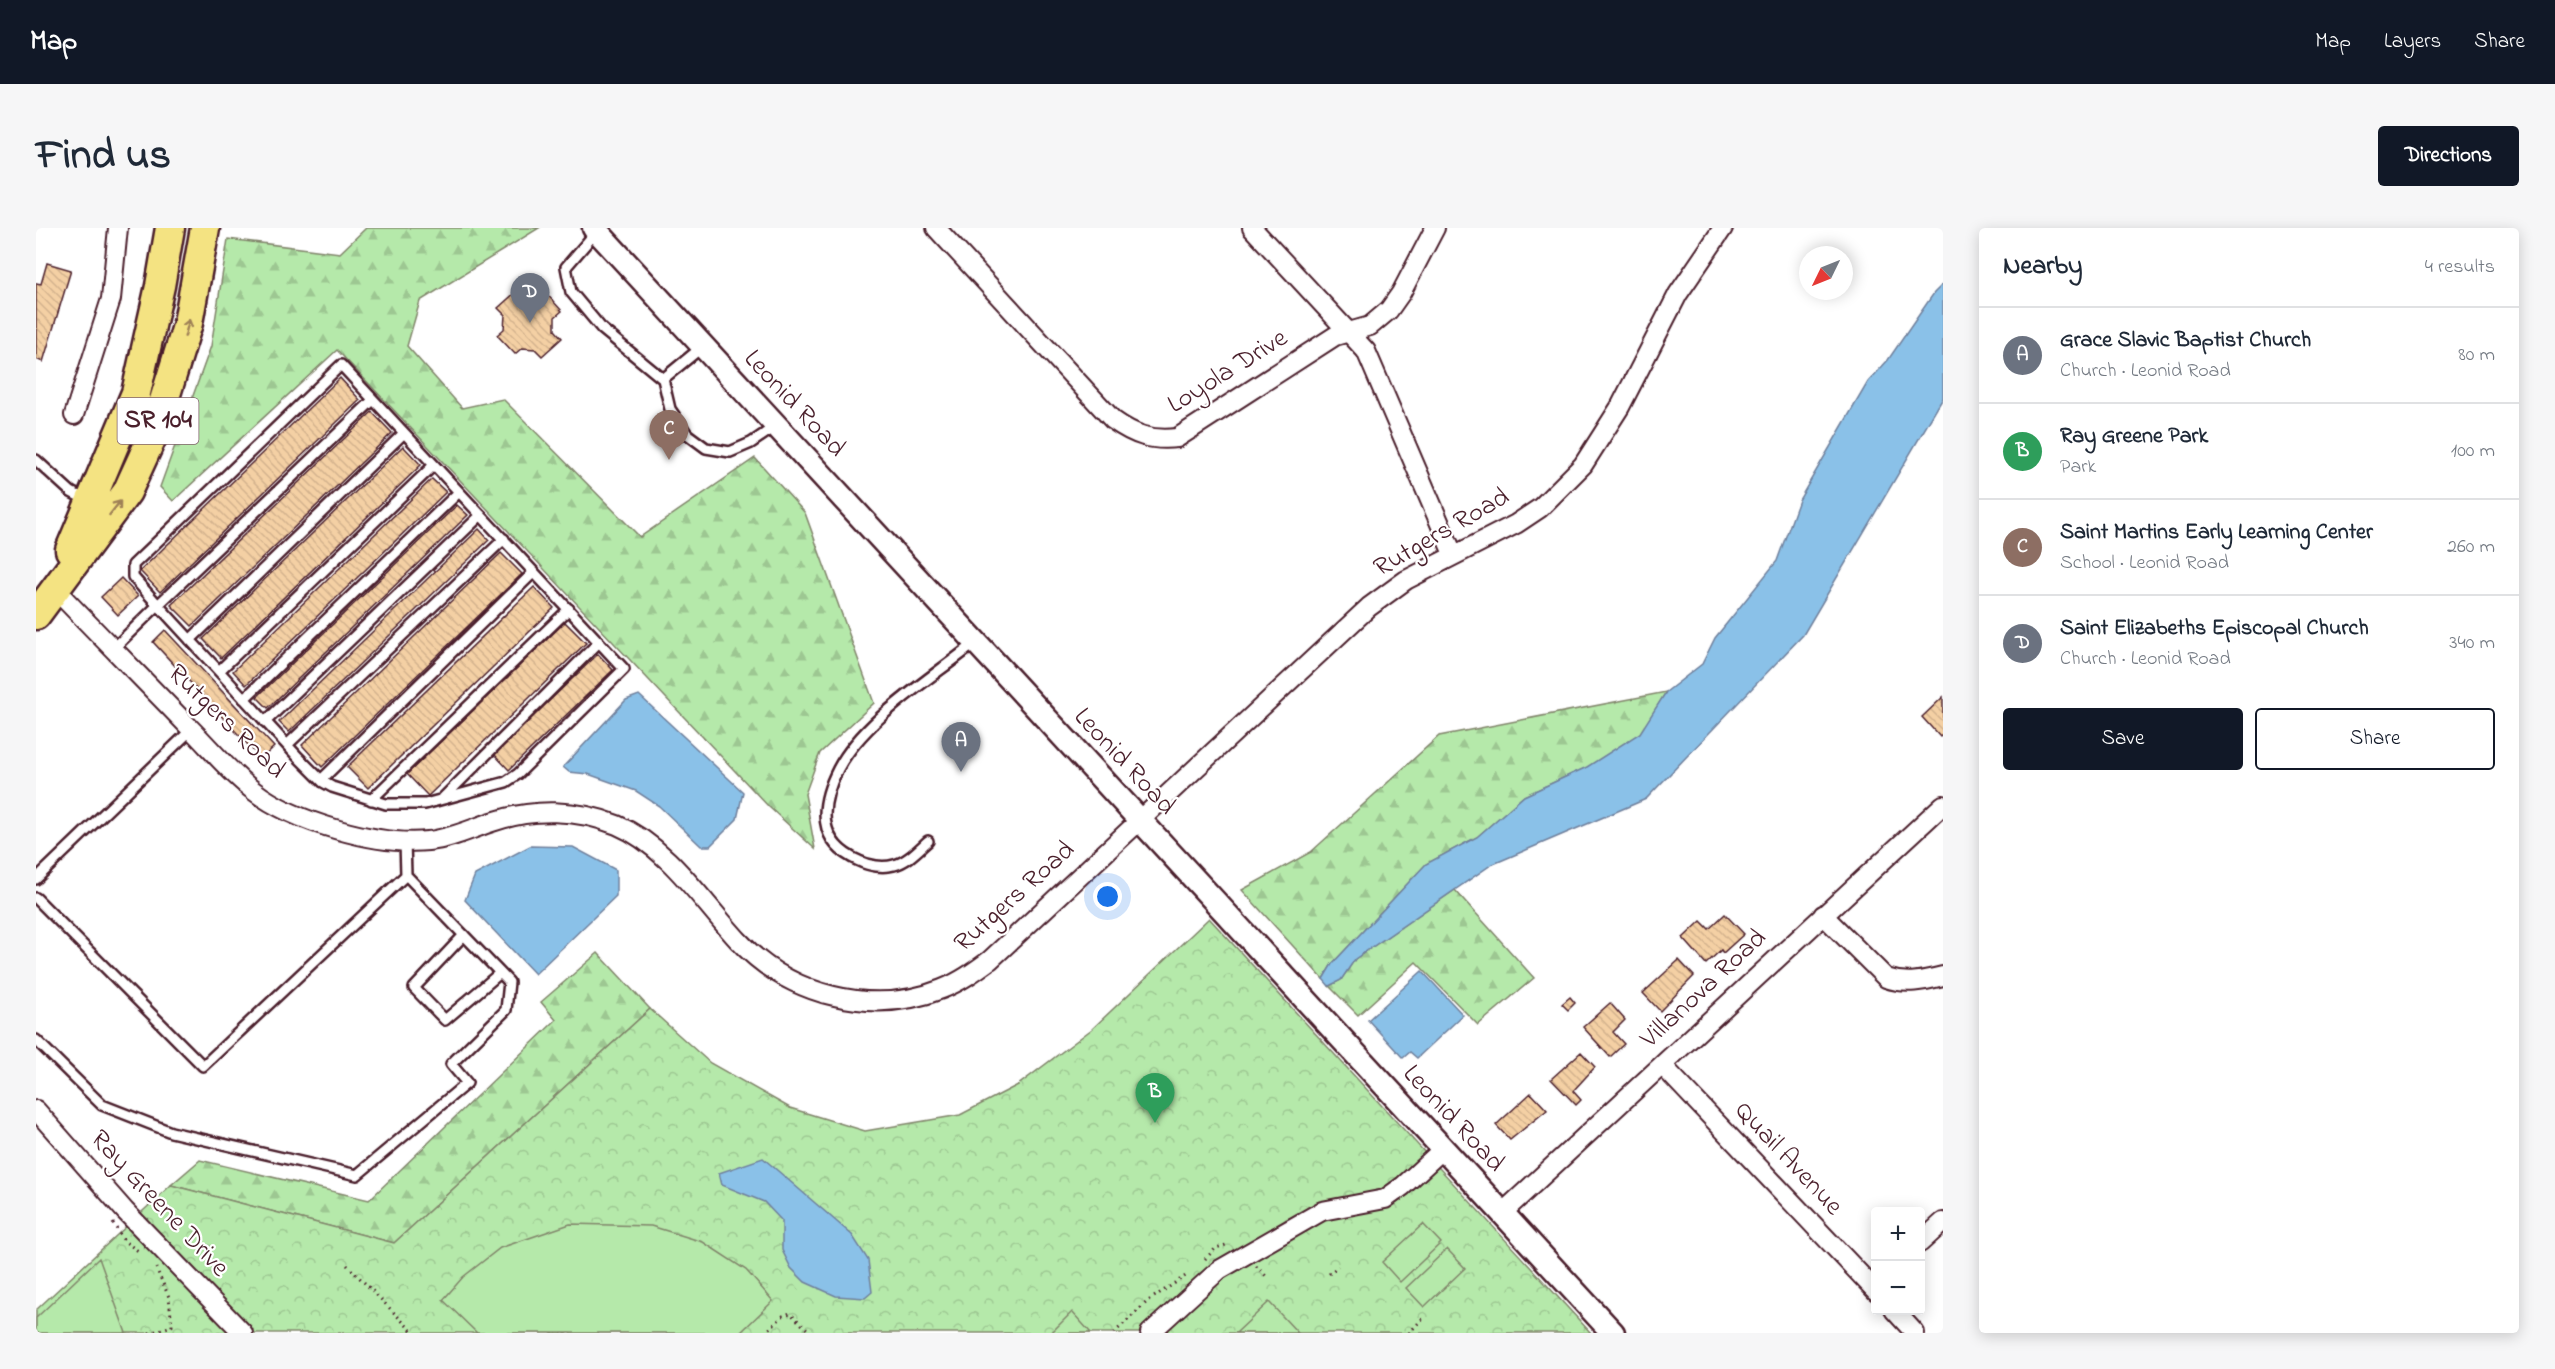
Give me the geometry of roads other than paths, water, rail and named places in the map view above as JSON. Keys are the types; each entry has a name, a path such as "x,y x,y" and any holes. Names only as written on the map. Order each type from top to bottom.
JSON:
{"main road":[{"name":"SR 104","path":"54,588 136,393 160,286 170,228"},
{"name":"SR 104","path":"36,615 128,492 154,433 189,323 205,228"}],"street":[{"path":"74,415 111,299 118,228"},
{"name":"Loyola Drive","path":"936,228 1113,420 1143,437 1160,440 1177,438 1335,336 1370,326 1389,310 1401,293 1435,228"},
{"path":"1252,228 1350,330 1374,366 1453,554"},
{"name":"Rutgers Road","path":"54,588 236,776 274,804 298,816 368,836 405,841 447,838 516,815 567,812 595,817 620,826 655,850 756,958 800,985 828,995 885,1001 916,997 942,989 982,966 1369,607 1406,580 1453,554 1493,537 1532,513 1583,465 1620,407 1678,294 1723,228"},
{"name":"Leonid Road","path":"595,230 1613,1333"},
{"name":"Villanova Road","path":"1501,1214 1943,805"},
{"path":"1824,915 1886,978 1898,982 1915,982 1943,976"},
{"name":"Quail Avenue","path":"1662,1065 1871,1285"},
{"name":"Ray Greene Drive","path":"36,1110 125,1211 243,1333"},
{"path":"1150,1333 1219,1270 1322,1211 1385,1199 1403,1186 1442,1150"},
{"path":"1925,1238 1943,1222"},
{"path":"1898,1315 1915,1333"}],"lane":[{"path":"595,230 566,267 571,292 602,329 663,379 670,409 687,434 706,448 730,452 751,443 776,426"},
{"path":"663,379 702,346"},
{"path":"340,365 373,400 624,669 514,777 486,788 441,800 405,805 370,800 341,791 321,780 287,746 133,577 133,566 340,365"},
{"path":"113,649 373,400"},
{"path":"190,640 404,433"},
{"path":"36,460 71,492 90,502"},
{"path":"219,671 434,465"},
{"path":"244,699 459,492"},
{"path":"265,722 481,515"},
{"path":"287,746 504,539"},
{"path":"321,780 534,572"},
{"path":"370,800 569,609"},
{"path":"441,800 600,642"},
{"path":"928,841 894,865 870,866 844,855 829,836 824,818 827,794 838,768 854,746 880,719 976,643"},
{"path":"36,879 192,729"},
{"path":"36,1040 102,1105 171,1132 357,1174 467,1083 451,1064 506,1010 509,982 406,875 405,841"},
{"path":"36,898 203,1066 406,875"},
{"path":"464,935 414,988 445,1020 500,973"}],"water":[{"path":"1943,284 1943,398 1803,635 1646,799 1491,865 1355,959 1341,980 1329,986 1323,979 1332,964 1426,864 1477,837 1524,796 1587,767 1640,733 1666,692 1702,664 1715,638 1777,561 1799,500 1868,382 1888,360 1934,293"},
{"path":"639,695 743,792 737,819 710,846 701,846 659,806 636,791 588,774 569,772 563,767 626,700"},
{"path":"530,846 573,847 616,870 616,896 535,974 465,900 475,875"},
{"path":"1422,971 1463,1015 1417,1058 1410,1052 1403,1058 1368,1020"},
{"path":"763,1158 852,1235 868,1260 872,1292 865,1298 836,1296 805,1282 791,1268 782,1250 782,1221 764,1202 722,1185 719,1173"}],"place":[{"name":"Saint Elizabeths Episcopal Church","path":"530,323"},
{"name":"Saint Martins Early Learning Center","path":"669,460"},
{"name":"Grace Slavic Baptist Church","path":"961,772"},
{"name":"Ray Greene Park","path":"1155,1123"}]}
